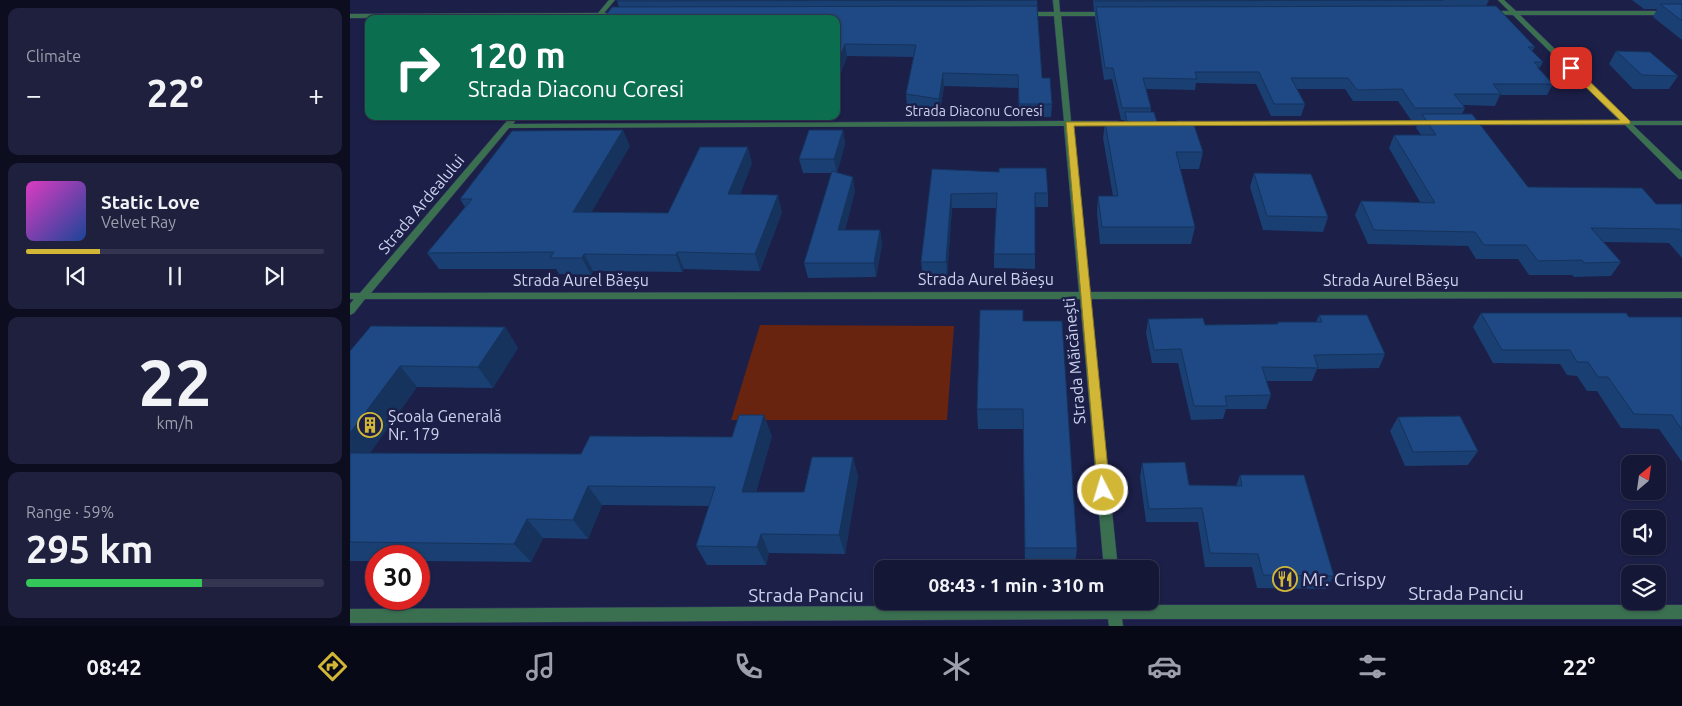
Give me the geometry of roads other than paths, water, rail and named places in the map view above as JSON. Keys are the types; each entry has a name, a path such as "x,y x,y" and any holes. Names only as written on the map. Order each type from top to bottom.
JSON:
{"street":[{"path":"600,15 612,0"},
{"name":"Strada Măicănești","path":"1056,0 1070,123 1110,560"},
{"path":"1501,0 1682,177"},
{"path":"1484,13 1682,13"},
{"path":"1018,14 1115,14"},
{"path":"350,16 365,16"},
{"name":"Strada Ardealului","path":"350,311 512,120"},
{"name":"Strada Diaconu Coresi","path":"507,126 1130,123"},
{"path":"1169,123 1438,123"},
{"path":"1458,123 1682,123"},
{"name":"Strada Aurel Băeșu","path":"350,296 1682,295"},
{"name":"Strada Panciu","path":"1159,606 1682,612"},
{"name":"Strada Panciu","path":"350,616 874,609"},
{"path":"1114,610 1116,626"}],"place":[{"name":"Școala Generală Nr. 179","path":"370,425"},
{"name":"Mr. Crispy","path":"1285,579"}]}
